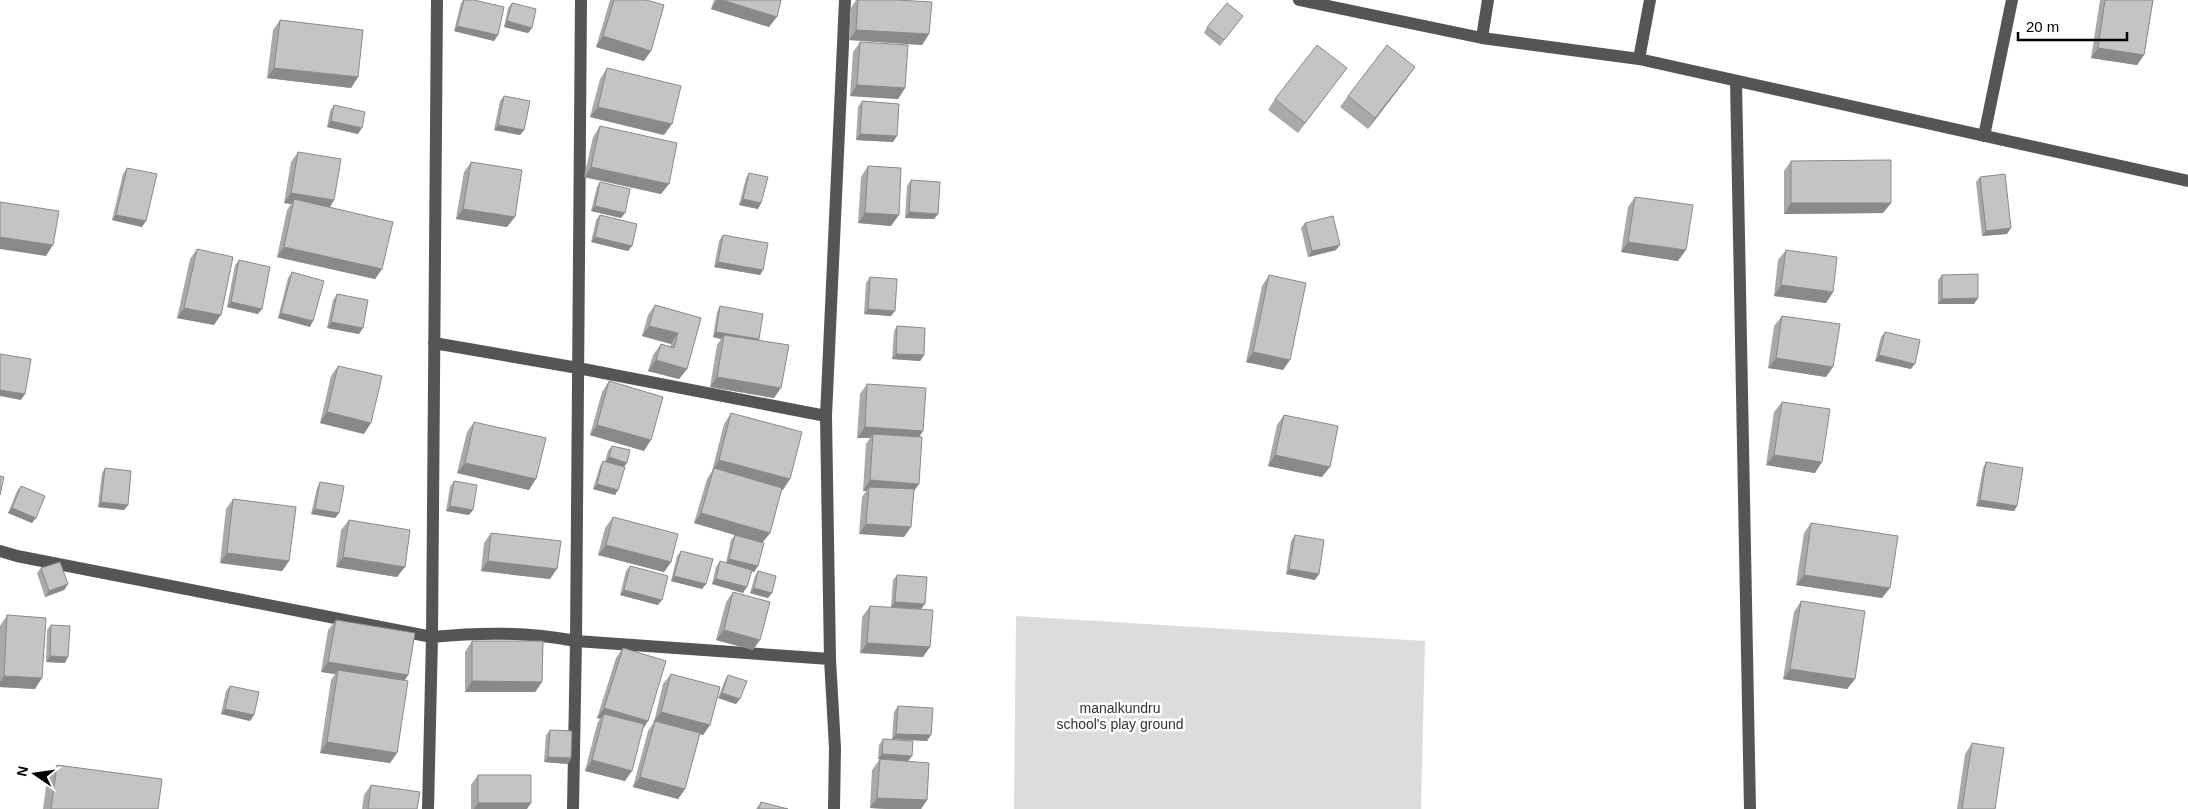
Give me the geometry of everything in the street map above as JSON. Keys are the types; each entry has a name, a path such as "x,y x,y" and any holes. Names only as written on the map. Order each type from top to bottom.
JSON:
{"street":[{"path":"428,809 432,636 437,0"},
{"path":"573,809 581,0"},
{"path":"834,809 835,748 830,659 826,416 845,0"},
{"path":"1299,0 1321,2 1482,38 1639,59 2188,181"},
{"path":"1482,38 1488,0"},
{"path":"1639,59 1650,0"},
{"path":"1984,136 2012,0"},
{"path":"1736,81 1750,809"},
{"path":"434,343 578,368 826,416"},
{"path":"0,551 17,556 432,636 480,632 540,635 576,641 830,659"}],"green space":[{"name":"manalkundru school's play ground","path":"1016,616 1425,641 1421,809 1014,809"}],"building":[{"path":"464,0 474,0 504,7 498,35 457,26"},
{"path":"614,0 646,0 664,5 651,51 603,36"},
{"path":"722,0 781,0 777,17"},
{"path":"858,0 932,2 929,34 856,30"},
{"path":"2105,0 2153,0 2144,55 2098,48"},
{"path":"512,3 536,9 532,28 507,21"},
{"path":"1227,3 1243,16 1224,40 1207,27"},
{"path":"280,20 363,30 358,77 274,68"},
{"path":"860,42 908,45 905,88 857,85"},
{"path":"1317,45 1347,68 1305,123 1275,99"},
{"path":"1387,45 1415,67 1375,118 1348,96"},
{"path":"607,68 681,86 672,124 598,107"},
{"path":"504,96 530,101 524,130 498,125"},
{"path":"862,101 899,104 897,136 860,134"},
{"path":"334,105 365,112 362,128 331,121"},
{"path":"600,126 677,143 669,184 591,167"},
{"path":"298,152 341,159 334,200 291,193"},
{"path":"1891,160 1891,203 1791,203 1791,161"},
{"path":"471,162 522,170 515,217 463,209"},
{"path":"868,166 901,168 899,215 865,213"},
{"path":"127,168 157,174 146,221 116,215"},
{"path":"749,173 768,177 761,203 743,199"},
{"path":"2005,174 2011,228 1986,231 1980,177"},
{"path":"911,180 940,182 938,214 909,212"},
{"path":"600,182 630,189 625,213 595,206"},
{"path":"1635,197 1693,205 1686,250 1628,242"},
{"path":"294,199 393,222 382,269 284,247"},
{"path":"0,202 59,211 53,245 0,237"},
{"path":"600,215 637,224 632,246 595,237"},
{"path":"1333,216 1340,245 1312,251 1305,223"},
{"path":"723,235 768,243 763,270 718,262"},
{"path":"197,249 233,257 221,315 184,308"},
{"path":"1786,250 1837,257 1833,292 1781,285"},
{"path":"239,260 270,267 262,309 231,302"},
{"path":"292,272 324,281 313,321 281,313"},
{"path":"1978,274 1978,298 1942,299 1942,275"},
{"path":"1269,275 1306,283 1290,360 1253,352"},
{"path":"870,277 897,279 895,311 868,309"},
{"path":"337,294 368,300 363,328 331,322"},
{"path":"655,305 701,318 687,369 656,360 661,344 674,348 678,333 649,326"},
{"path":"720,306 763,314 759,339 716,332"},
{"path":"1782,316 1840,324 1833,367 1776,358"},
{"path":"897,326 925,328 924,355 896,354"},
{"path":"1885,332 1920,340 1915,364 1879,355"},
{"path":"724,335 789,345 781,388 717,377"},
{"path":"0,354 31,359 25,394 0,390"},
{"path":"338,366 382,376 371,423 327,412"},
{"path":"609,381 663,397 651,440 597,425"},
{"path":"867,384 926,388 923,431 865,427"},
{"path":"1782,402 1830,409 1822,462 1774,455"},
{"path":"731,413 802,432 790,479 719,460"},
{"path":"1284,415 1338,426 1330,467 1275,455"},
{"path":"474,422 546,438 536,479 465,463"},
{"path":"873,434 922,437 919,484 870,480"},
{"path":"612,446 630,450 627,463 609,457"},
{"path":"603,461 625,467 618,490 597,484"},
{"path":"1986,462 2023,468 2017,506 1980,500"},
{"path":"105,468 131,471 128,505 101,502"},
{"path":"714,468 782,488 770,533 701,513"},
{"path":"0,476 4,477 0,495"},
{"path":"454,481 477,485 473,510 450,506"},
{"path":"320,482 344,486 339,513 315,509"},
{"path":"21,486 45,496 36,518 12,508"},
{"path":"869,487 914,489 911,527 866,524"},
{"path":"233,499 296,507 289,561 227,553"},
{"path":"613,517 678,534 671,562 606,545"},
{"path":"349,520 410,530 405,567 343,557"},
{"path":"1811,523 1898,536 1890,588 1804,575"},
{"path":"491,533 561,541 557,569 488,561"},
{"path":"735,535 764,543 758,566 729,559"},
{"path":"1295,535 1324,540 1319,574 1289,569"},
{"path":"681,551 713,559 706,584 674,576"},
{"path":"720,561 752,570 747,587 716,579"},
{"path":"60,562 68,584 49,591 41,568"},
{"path":"630,566 668,576 662,600 624,590"},
{"path":"758,571 776,576 772,593 754,588"},
{"path":"897,575 927,577 925,604 895,602"},
{"path":"733,592 770,602 760,640 724,630"},
{"path":"1801,601 1865,611 1855,679 1790,669"},
{"path":"870,606 933,610 930,647 867,643"},
{"path":"7,615 46,618 42,678 4,676"},
{"path":"336,620 415,633 408,675 328,662"},
{"path":"51,625 70,626 68,657 50,656"},
{"path":"472,641 543,641 542,682 472,681"},
{"path":"623,648 666,661 648,721 604,708"},
{"path":"338,670 408,681 397,753 327,742"},
{"path":"671,674 720,687 710,725 661,712"},
{"path":"728,675 747,681 740,699 722,693"},
{"path":"230,686 259,692 254,715 225,709"},
{"path":"898,706 933,708 931,735 896,734"},
{"path":"604,714 644,724 632,771 592,760"},
{"path":"655,721 700,733 685,789 640,777"},
{"path":"550,730 572,731 571,758 548,757"},
{"path":"883,739 913,741 912,756 882,754"},
{"path":"1972,743 2004,748 1995,809 1962,809"},
{"path":"880,759 929,763 927,800 877,798"},
{"path":"57,765 162,779 158,809 51,809"},
{"path":"478,775 531,775 531,803 478,803"},
{"path":"371,785 420,792 417,809 368,809"},
{"path":"761,802 788,809 759,809"}]}
